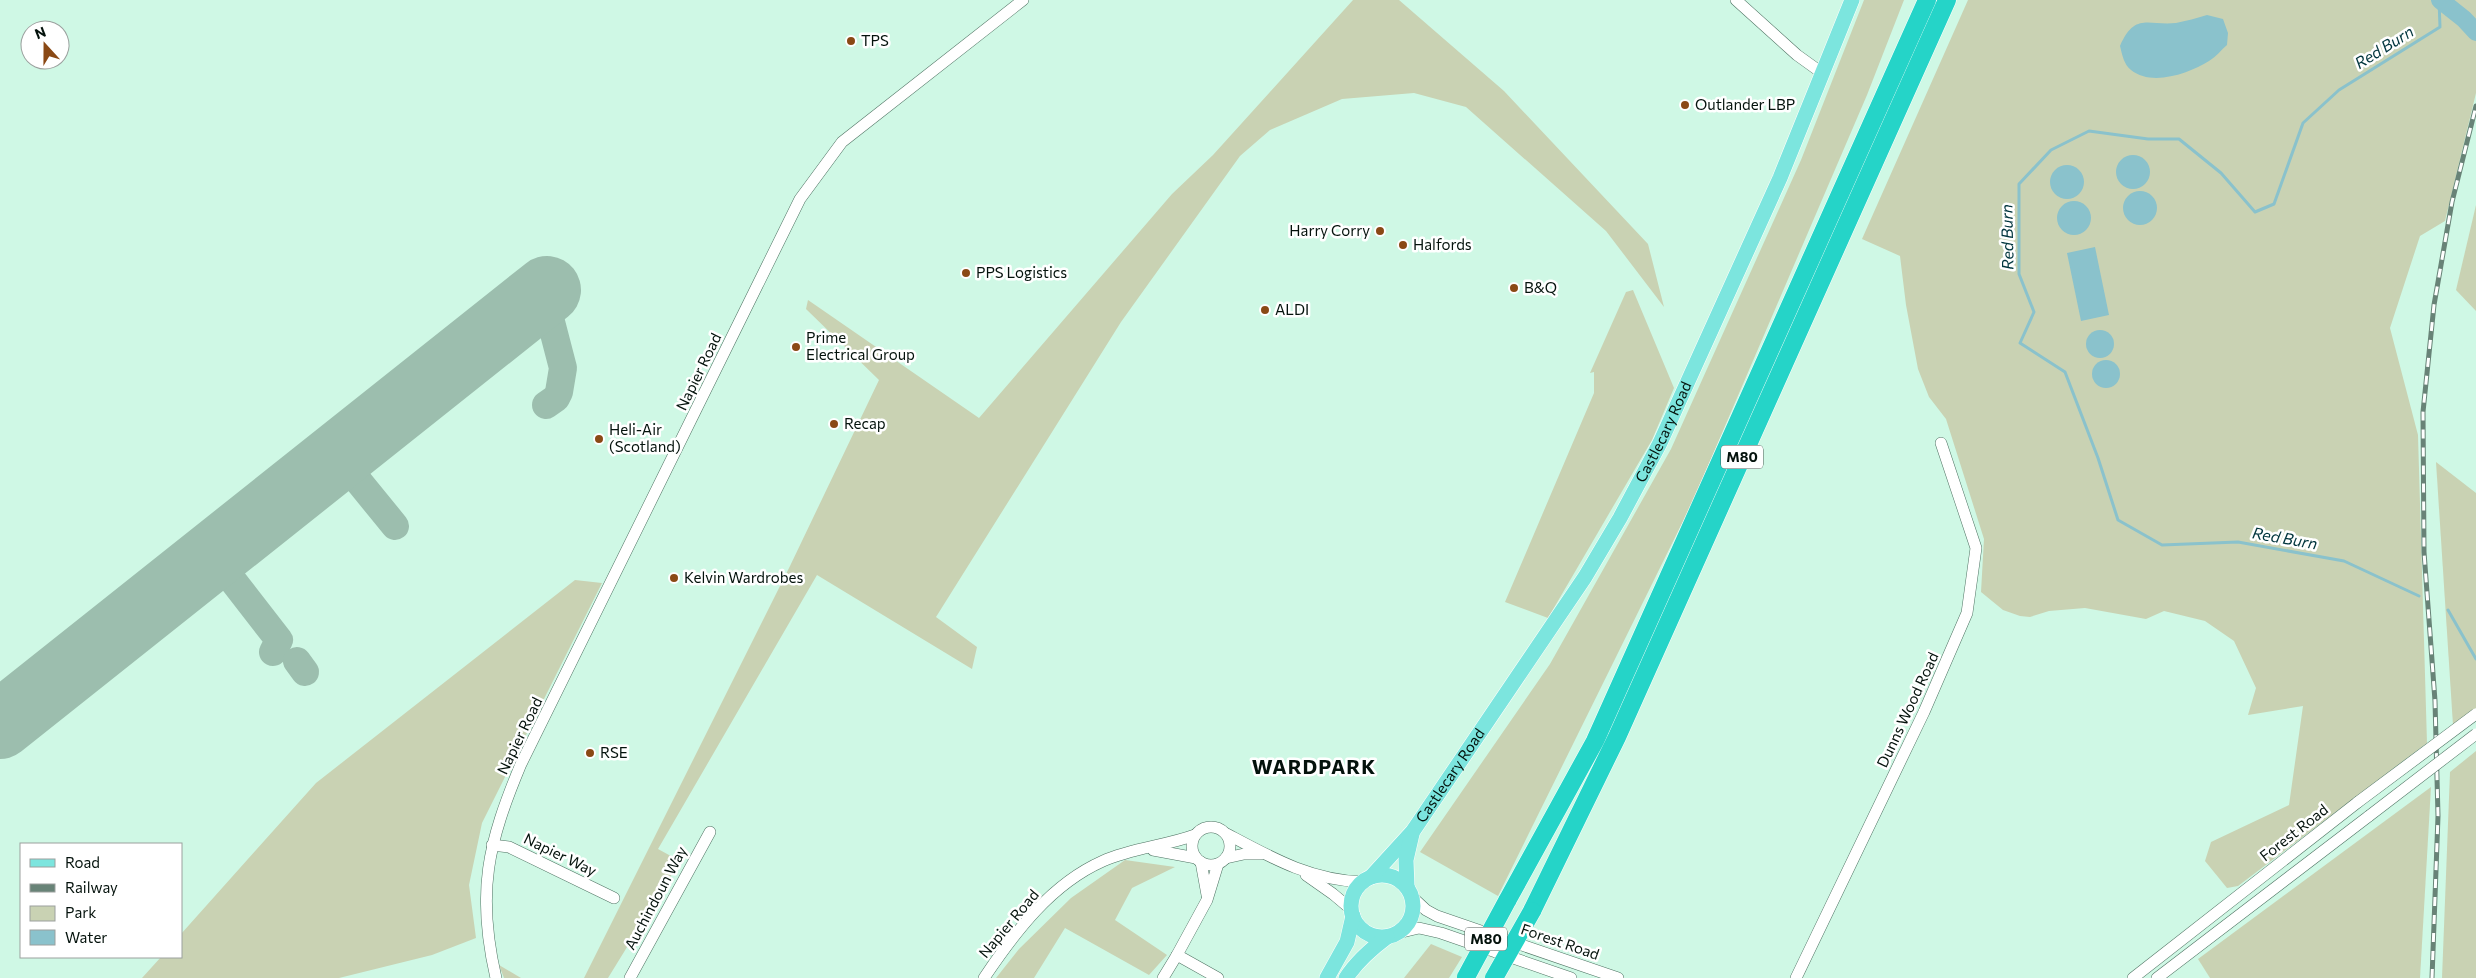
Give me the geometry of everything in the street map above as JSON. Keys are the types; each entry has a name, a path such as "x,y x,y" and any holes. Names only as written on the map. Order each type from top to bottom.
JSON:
{"highway":[{"name":"M80","path":"1465,977 1594,741 1927,0"},
{"name":"M80","path":"1494,978 1532,911 1617,737 1947,0"}],"main road":[{"name":"Castlecary Road","path":"1367,879 1413,831 1585,577 1642,476 1660,443 1780,178 1852,0"},
{"name":"Castlecary Road","path":"1410,892 1406,860 1413,831"},
{"path":"1326,978 1347,942 1354,892 1367,879 1388,875 1401,880 1410,892 1412,916 1408,924 1368,951 1354,965 1346,978"},
{"path":"1352,913 1359,927 1368,934 1393,935"}],"street":[{"name":"Napier Road","path":"496,978 490,950 486,884 492,845 506,801 522,764 800,199 842,142 1023,0"},
{"path":"1736,0 1797,55 1822,73"},
{"name":"Dunns Wood Road","path":"1796,978 1924,712 1967,613 1976,548 1941,443"},
{"name":"Forest Road","path":"2133,978 2358,802 2476,714"},
{"path":"2157,978 2476,734"},
{"path":"1207,900 1206,884 1199,860 1192,849 1195,835 1203,828 1211,826 1218,828 1263,854 1299,870 1334,880 1367,879"},
{"name":"Auchindoun Way","path":"630,978 710,832"},
{"path":"1163,978 1207,900 1230,846 1227,834"},
{"name":"Napier Road","path":"984,978 1004,948 1041,905 1066,884 1102,862 1195,835"},
{"name":"Napier Way","path":"492,845 509,847 614,898"},
{"name":"Napier Road","path":"1137,851 1160,850 1199,860"},
{"path":"1199,860 1208,865 1244,854 1263,854"},
{"path":"1299,870 1334,894 1352,913"},
{"name":"Forest Road","path":"1410,892 1426,910 1437,916 1618,978"},
{"name":"Forest Road","path":"1393,935 1419,928 1441,933 1571,978"},
{"path":"1177,955 1218,978"}],"green space":[{"path":"1353,0 1399,0 1504,91 1648,244 1664,307 1606,231 1466,107 1414,93 1342,99 1270,130 1240,156 1121,322 936,617 977,647 972,669 817,575 658,849 680,861 608,978 584,978 790,566 879,380 806,309 808,300 979,418 1172,194 1213,155"},
{"path":"1864,0 1904,0 1867,95 1692,503 1498,896 1420,852 1550,664 1671,449 1801,160"},
{"path":"1968,0 2476,0 2476,93 2445,221 2420,236 2390,328 2418,435 2427,743 2238,886 2227,888 2205,861 2211,842 2289,805 2303,706 2248,715 2256,688 2234,641 2205,621 2164,611 2146,619 2085,608 2049,611 2030,617 2020,616 2003,610 1981,592 1984,539 1946,419 1929,397 1918,369 1906,305 1900,256 1862,239"},
{"path":"2476,205 2476,311 2456,290"},
{"path":"1633,290 1674,388 1652,440 1548,618 1505,602 1594,393 1594,372 1590,373 1626,292"},
{"path":"2436,462 2476,493 2476,708 2453,725"},
{"path":"575,580 602,583 482,823 469,885 476,938 432,955 339,978 142,978 160,958 182,958 182,933 316,783"},
{"path":"2476,751 2476,978 2442,978 2450,772"},
{"path":"2431,787 2420,978 2210,978 2198,959"},
{"path":"1125,860 1175,867 1132,888 1115,920 1167,955 1149,975 1065,928 1034,978 996,978 1019,949 1071,898"},
{"path":"1431,944 1462,957 1449,978 1404,978"},
{"path":"499,965 521,978 504,978"}],"water":[{"path":"2207,15 2223,19 2228,33 2227,45 2214,58 2182,74 2160,78 2140,75 2131,70 2127,65 2120,46 2131,28 2143,23 2176,23"},
{"path":"2133,155 2140,156 2145,160 2149,165 2149,179 2145,184 2140,188 2133,189 2126,188 2121,184 2117,179 2116,172 2117,165 2121,160 2126,156"},
{"path":"2067,165 2074,166 2079,170 2083,175 2083,189 2079,194 2074,198 2067,199 2060,198 2055,194 2051,189 2050,182 2051,175 2055,170 2060,166"},
{"path":"2140,191 2147,192 2152,196 2156,201 2156,215 2152,220 2147,224 2140,225 2133,224 2128,220 2124,215 2123,208 2124,201 2128,196 2133,192"},
{"path":"2074,201 2081,202 2086,206 2090,211 2090,225 2086,230 2081,234 2074,235 2067,234 2062,230 2058,225 2057,218 2058,211 2062,206 2067,202"},
{"path":"2095,247 2109,315 2081,321 2067,253"},
{"path":"2100,330 2110,334 2114,344 2110,354 2100,358 2090,354 2086,344 2090,334"},
{"path":"2106,360 2116,364 2120,374 2116,384 2106,388 2096,384 2092,374 2096,364"}],"waterway":[{"name":"Red Burn","path":"2419,596 2344,561 2238,542 2162,545 2118,520 2098,458 2065,372 2020,343 2034,312 2019,274 2019,184 2051,150 2089,131 2148,139 2179,139 2221,173 2255,212 2274,204 2303,123 2339,90 2440,27 2439,0"},
{"path":"2440,0 2464,19 2476,32"},
{"name":"Red Burn","path":"2448,610 2476,659"}],"taxiway":[{"path":"534,299 550,318 563,368 559,392 556,398 546,405"},
{"path":"338,456 395,526"},
{"path":"213,555 279,640 273,652"},
{"path":"297,661 305,672"}],"runway":[{"path":"0,725 547,290"}],"railway":[{"path":"2432,978 2438,816 2435,701 2424,552 2423,412 2434,305 2452,202 2476,106"}],"place":[{"name":"TPS","path":"851,41"},
{"name":"Outlander LBP","path":"1685,105"},
{"name":"Harry Corry","path":"1380,231"},
{"name":"Halfords","path":"1403,245"},
{"name":"PPS Logistics","path":"966,273"},
{"name":"B&Q","path":"1514,288"},
{"name":"ALDI","path":"1265,310"},
{"name":"Prime Electrical Group","path":"796,347"},
{"name":"Recap","path":"834,424"},
{"name":"Heli-Air (Scotland)","path":"599,439"},
{"name":"Kelvin Wardrobes","path":"674,578"},
{"name":"RSE","path":"590,753"}],"district":[{"name":"WARDPARK","path":"1314,767"}]}
